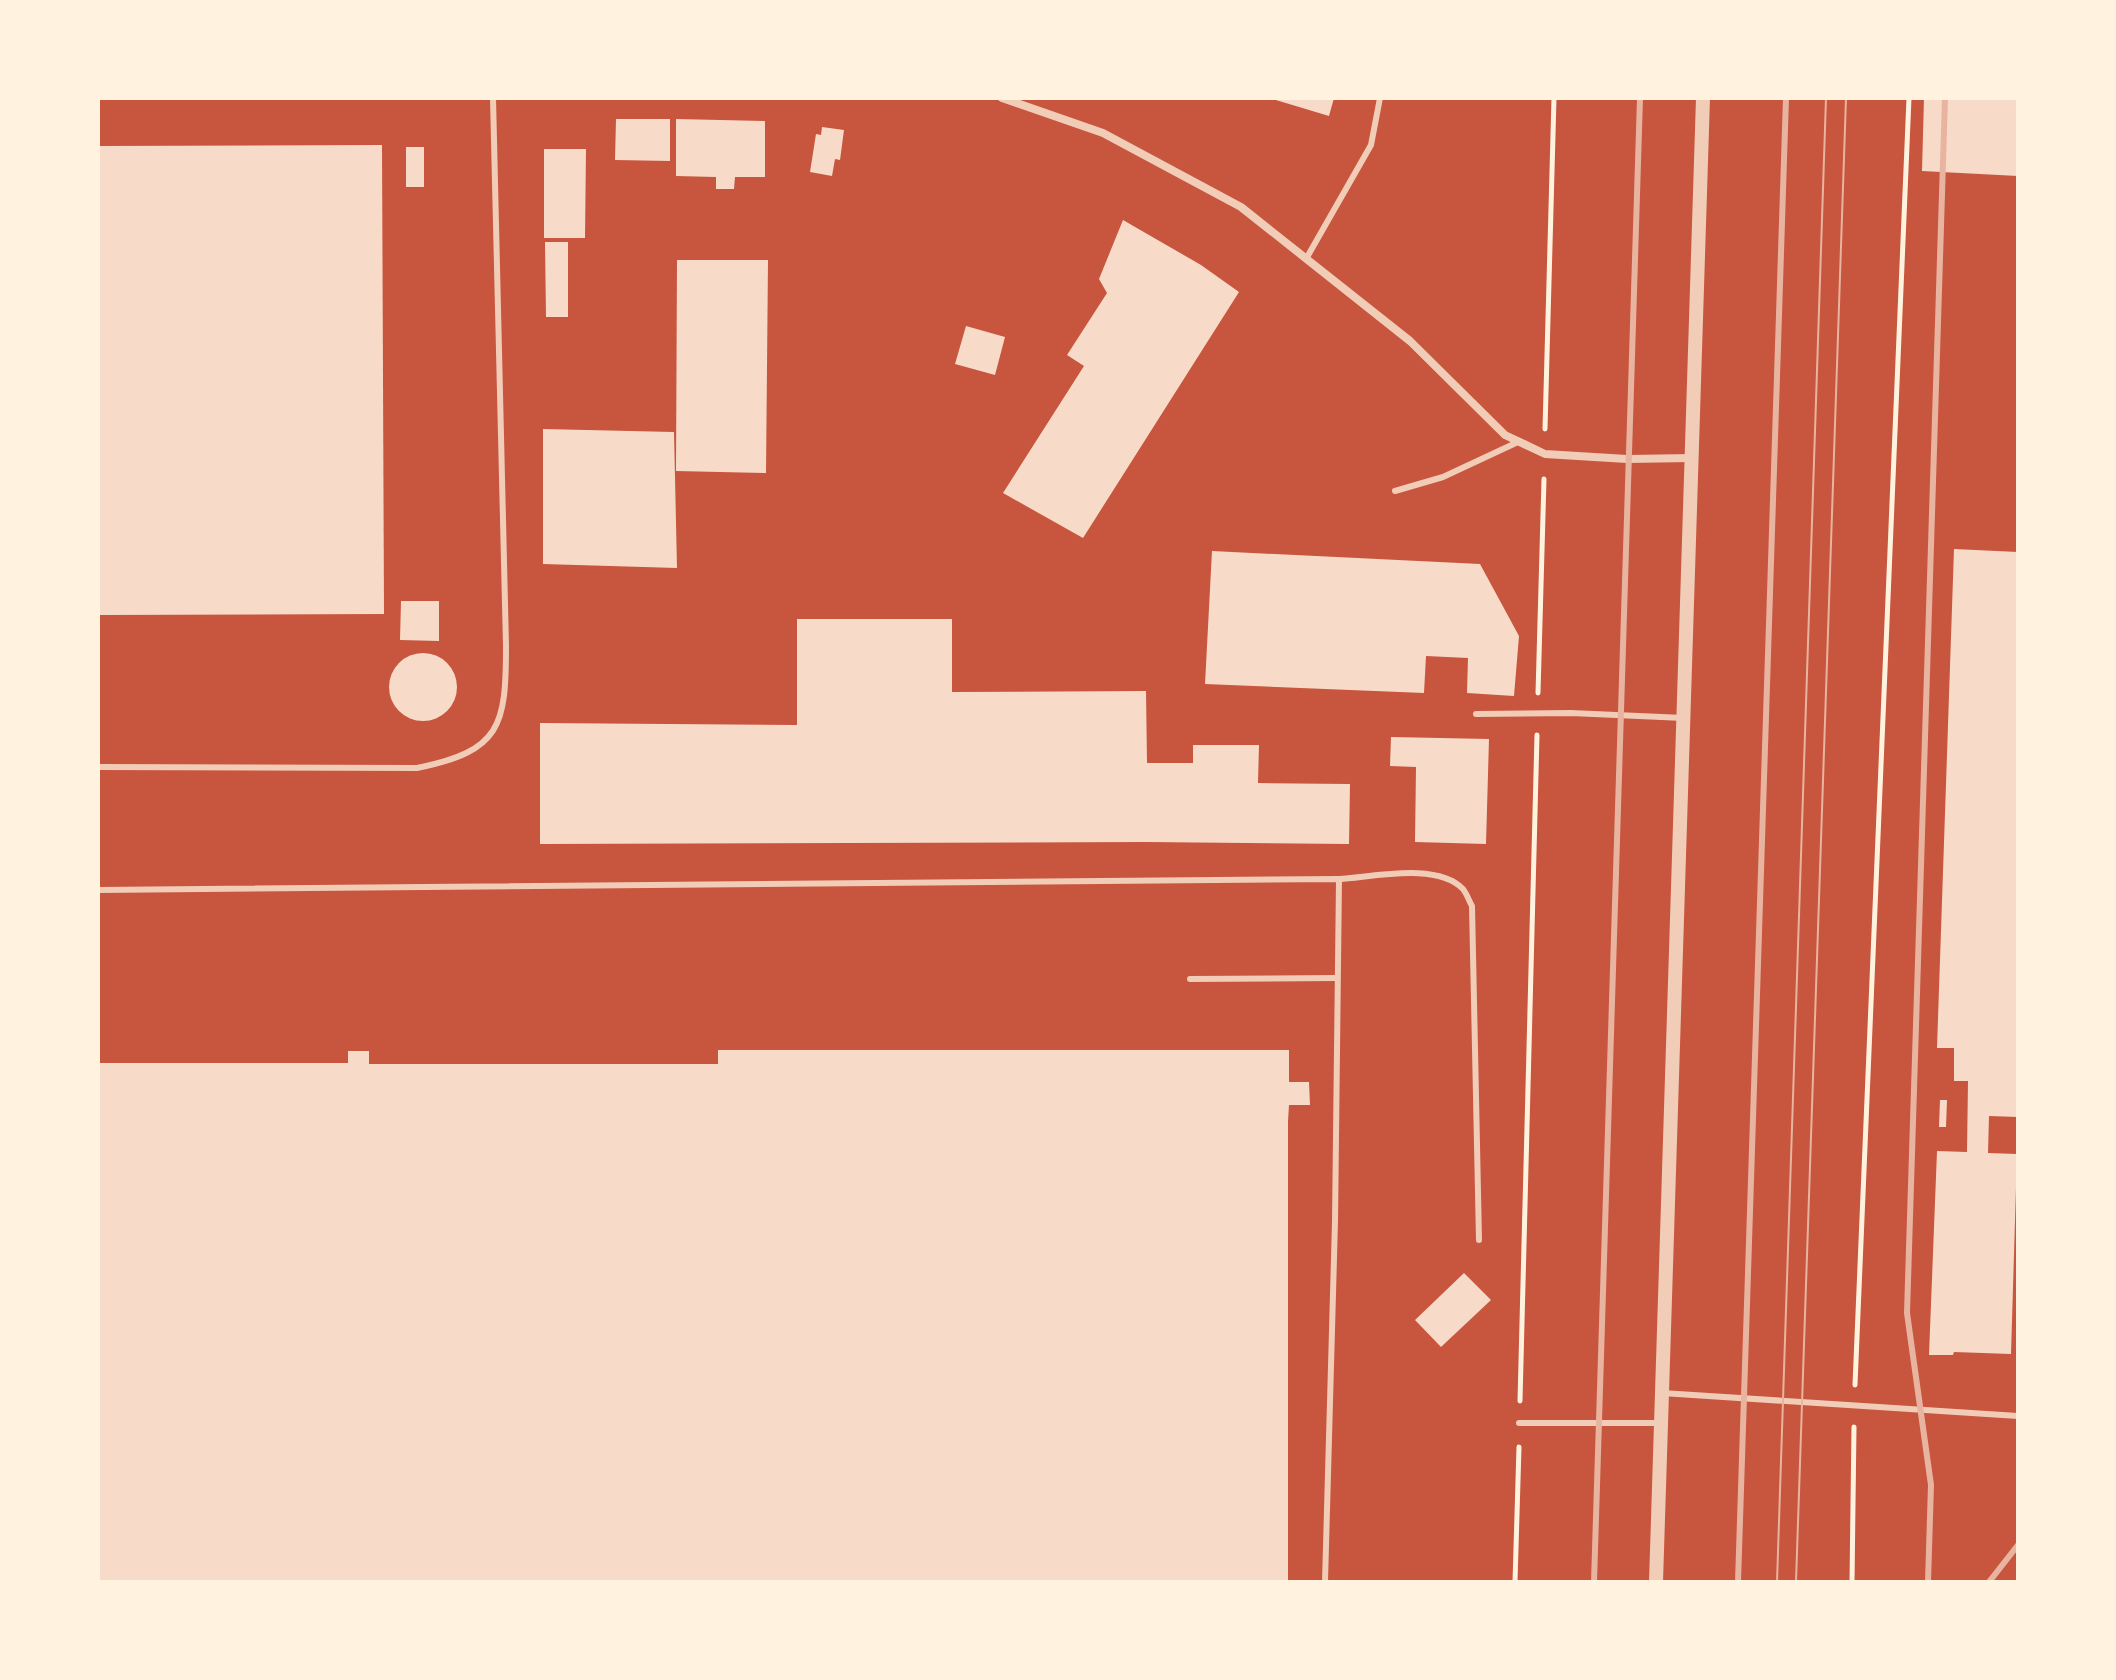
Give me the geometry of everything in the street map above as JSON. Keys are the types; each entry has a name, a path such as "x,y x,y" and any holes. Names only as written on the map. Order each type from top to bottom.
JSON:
{"street":[{"path":"1002,98 1103,133 1241,207 1410,341 1505,435 1518,442 1545,454 1627,459 1692,458"},
{"path":"1656,1582 1703,98"}],"lane":[{"path":"98,767 417,768 452,761 479,747 496,730 503,704 506,646 493,98"},
{"path":"1306,259 1371,145 1380,98"},
{"path":"1395,491 1443,477 1518,442"},
{"path":"1476,714 1684,718"},
{"path":"98,890 1339,879 1430,872 1451,880 1463,890 1472,906 1479,1240"},
{"path":"1325,1582 1335,1222 1339,879"},
{"path":"1190,979 1337,978"},
{"path":"1662,1393 2018,1416"},
{"path":"1519,1423 1662,1423"}],"path":[{"path":"1515,1582 1554,98"},
{"path":"1852,1582 1854,1406 1909,98"}],"building":[{"path":"1269,98 1334,98 1329,116"},
{"path":"1924,98 2018,98 2018,176 1922,171"},
{"path":"616,119 670,119 670,161 615,160"},
{"path":"676,119 765,121 765,177 735,177 734,189 716,189 716,177 676,176"},
{"path":"822,127 844,130 840,160 835,159 832,176 810,172 816,134 821,135"},
{"path":"382,145 384,614 98,615 98,146"},
{"path":"406,147 424,147 424,187 406,187"},
{"path":"544,149 586,149 585,238 544,238"},
{"path":"1123,220 1201,265 1239,292 1083,538 1003,493 1084,366 1067,355 1107,293 1099,279"},
{"path":"545,242 568,242 568,317 546,317"},
{"path":"677,260 768,260 766,473 676,471"},
{"path":"966,326 1005,337 995,375 955,364"},
{"path":"543,429 674,432 677,568 543,564"},
{"path":"1954,549 2018,552 2018,1117 1989,1116 1988,1153 2017,1154 2011,1354 1954,1352 1953,1355 1929,1355 1937,1151 1967,1152 1968,1081 1954,1081 1954,1048 1937,1048"},
{"path":"1212,551 1480,564 1519,636 1514,696 1467,693 1468,658 1426,656 1424,693 1205,684"},
{"path":"401,601 439,601 439,641 400,640"},
{"path":"797,619 952,619 952,692 1146,691 1147,763 1193,763 1193,745 1259,745 1258,783 1350,784 1349,844 540,844 540,723 797,725"},
{"path":"430,653 451,668 457,687 455,700 447,711 430,721 416,721 399,711 391,700 389,680 399,663 410,655"},
{"path":"1391,737 1489,739 1486,844 1415,842 1416,767 1390,766"},
{"path":"718,1050 1289,1050 1289,1082 1309,1082 1310,1105 1289,1105 1288,1121 1288,1582 98,1582 98,1063 348,1063 348,1051 369,1051 369,1064 718,1064"},
{"path":"1940,1100 1947,1100 1946,1127 1939,1127"},
{"path":"1464,1273 1491,1300 1441,1347 1415,1320"}],"tram line":[{"path":"1777,1582 1826,98"},
{"path":"1796,1582 1846,98"}],"railway":[{"path":"1594,1582 1640,98"},
{"path":"1738,1582 1786,98"},
{"path":"1928,1582 1931,1485 1907,1313 1945,98"},
{"path":"1989,1582 2018,1545"}]}
